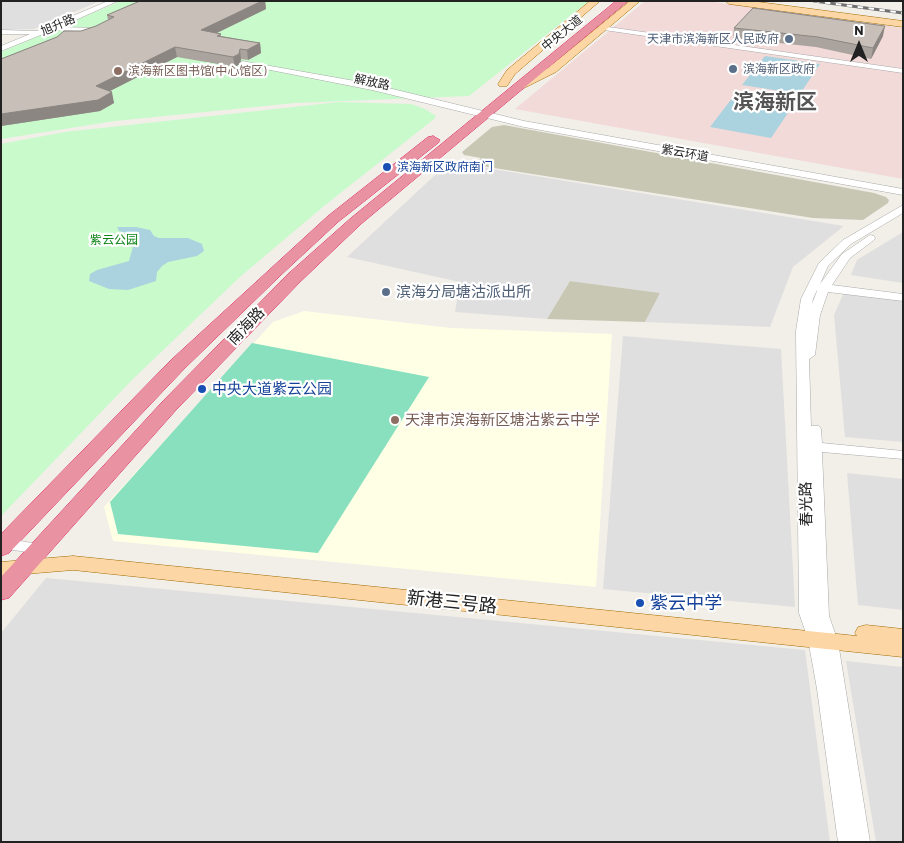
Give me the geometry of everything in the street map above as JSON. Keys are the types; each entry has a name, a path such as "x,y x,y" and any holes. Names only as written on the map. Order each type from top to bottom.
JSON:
{"highway":[{"name":"中央大道","path":"503,84 610,1"},
{"name":"中央大道","path":"518,87 623,1"},
{"name":"南海路","path":"1,592 12,568 40,549 169,406 288,284 480,111 503,84"},
{"name":"南海路","path":"2,545 178,364 333,219 480,111 518,87"}],"main road":[{"path":"503,84 511,72 596,1"},
{"path":"518,87 552,70 636,1"},
{"path":"730,1 903,24"},
{"path":"742,1 903,24"},
{"name":"新港三号路","path":"40,549 821,634 903,649"},
{"name":"新港三号路","path":"12,568 73,563 821,634 903,637"}],"street":[{"name":"旭升路","path":"34,34 108,1"},
{"name":"旭升路","path":"1,47 115,1"},
{"path":"604,28 903,71"},
{"path":"1,47 4,41 1,35 95,31"},
{"path":"34,34 82,36"},
{"path":"34,34 63,38"},
{"name":"解放路","path":"316,73 247,61 316,73 480,111"},
{"name":"紫云环道","path":"480,111 903,186"},
{"name":"紫云环道","path":"480,111 903,192"},
{"name":"春光路","path":"848,842 821,634 809,447 809,355 819,285 828,260 847,242 903,208"},
{"name":"春光路","path":"819,285 860,244 903,218"},
{"path":"819,285 903,294"},
{"path":"819,285 903,298"},
{"path":"809,447 903,455"},
{"path":"2,545 40,549"},
{"name":"春光路","path":"821,634 860,842"}],"shaded area":[{"path":"1,1 100,1 34,29 1,30"},
{"name":"滨海新区政府","path":"645,1 707,1 903,28 903,179 515,109"},
{"path":"504,125 874,193 889,200 888,203 863,220 813,218 475,165 481,158 464,155 462,152 492,127"},
{"path":"449,162 844,226 793,267 770,327 645,322 660,293 570,281 547,319 455,312 460,282 347,257"},
{"path":"903,232 903,283 851,275 857,260"},
{"path":"570,281 660,293 645,322 547,319"},
{"path":"844,292 903,300 903,442 845,437 834,315"},
{"name":"天津市滨海新区塘沽紫云中学","path":"304,311 451,328 612,334 596,587 113,541 104,507 273,322"},
{"path":"623,336 781,349 795,607 603,589"},
{"path":"847,473 903,479 903,610 858,605"},
{"path":"46,578 805,650 830,842 1,842 1,633"},
{"path":"846,661 903,667 903,842 876,842"}],"green space":[{"path":"121,1 589,1 469,96 295,103 115,121 1,139 1,52"},
{"name":"紫云公园","path":"339,102 411,104 425,109 436,116 241,276 135,377 1,516 1,144 65,132"},
{"path":"252,343 429,377 318,553 118,534 110,502"}],"water":[{"path":"765,56 820,64 800,94 742,85"},
{"path":"733,97 792,107 771,138 710,127"},
{"path":"117,227 136,227 150,230 154,236 159,238 188,238 202,244 204,251 197,256 168,262 157,272 156,281 128,290 109,289 89,281 90,274 97,270 129,261 134,243 128,239 131,234 119,231"}],"building":[{"path":"140,1 262,1 201,30 221,34 217,36 260,43 247,50 240,49 239,54 233,57 175,47 96,86 112,92 98,100 1,114 1,59 57,37 64,31 81,31 96,26 114,17 107,15"},
{"path":"753,8 885,26 873,48 818,37 734,28"}],"railway":[{"path":"814,1 903,13"}],"place":[{"name":"天津市滨海新区人民政府","path":"789,39"},
{"name":"滨海新区政府","path":"733,69"},
{"name":"滨海新区图书馆(中心馆区)","path":"118,71"},
{"name":"滨海新区政府南门","path":"387,167"},
{"name":"滨海分局塘沽派出所","path":"386,292"},
{"name":"中央大道紫云公园","path":"202,389"},
{"name":"天津市滨海新区塘沽紫云中学","path":"395,420"},
{"name":"紫云中学","path":"640,603"}],"district":[{"name":"滨海新区","path":"775,102"}]}
